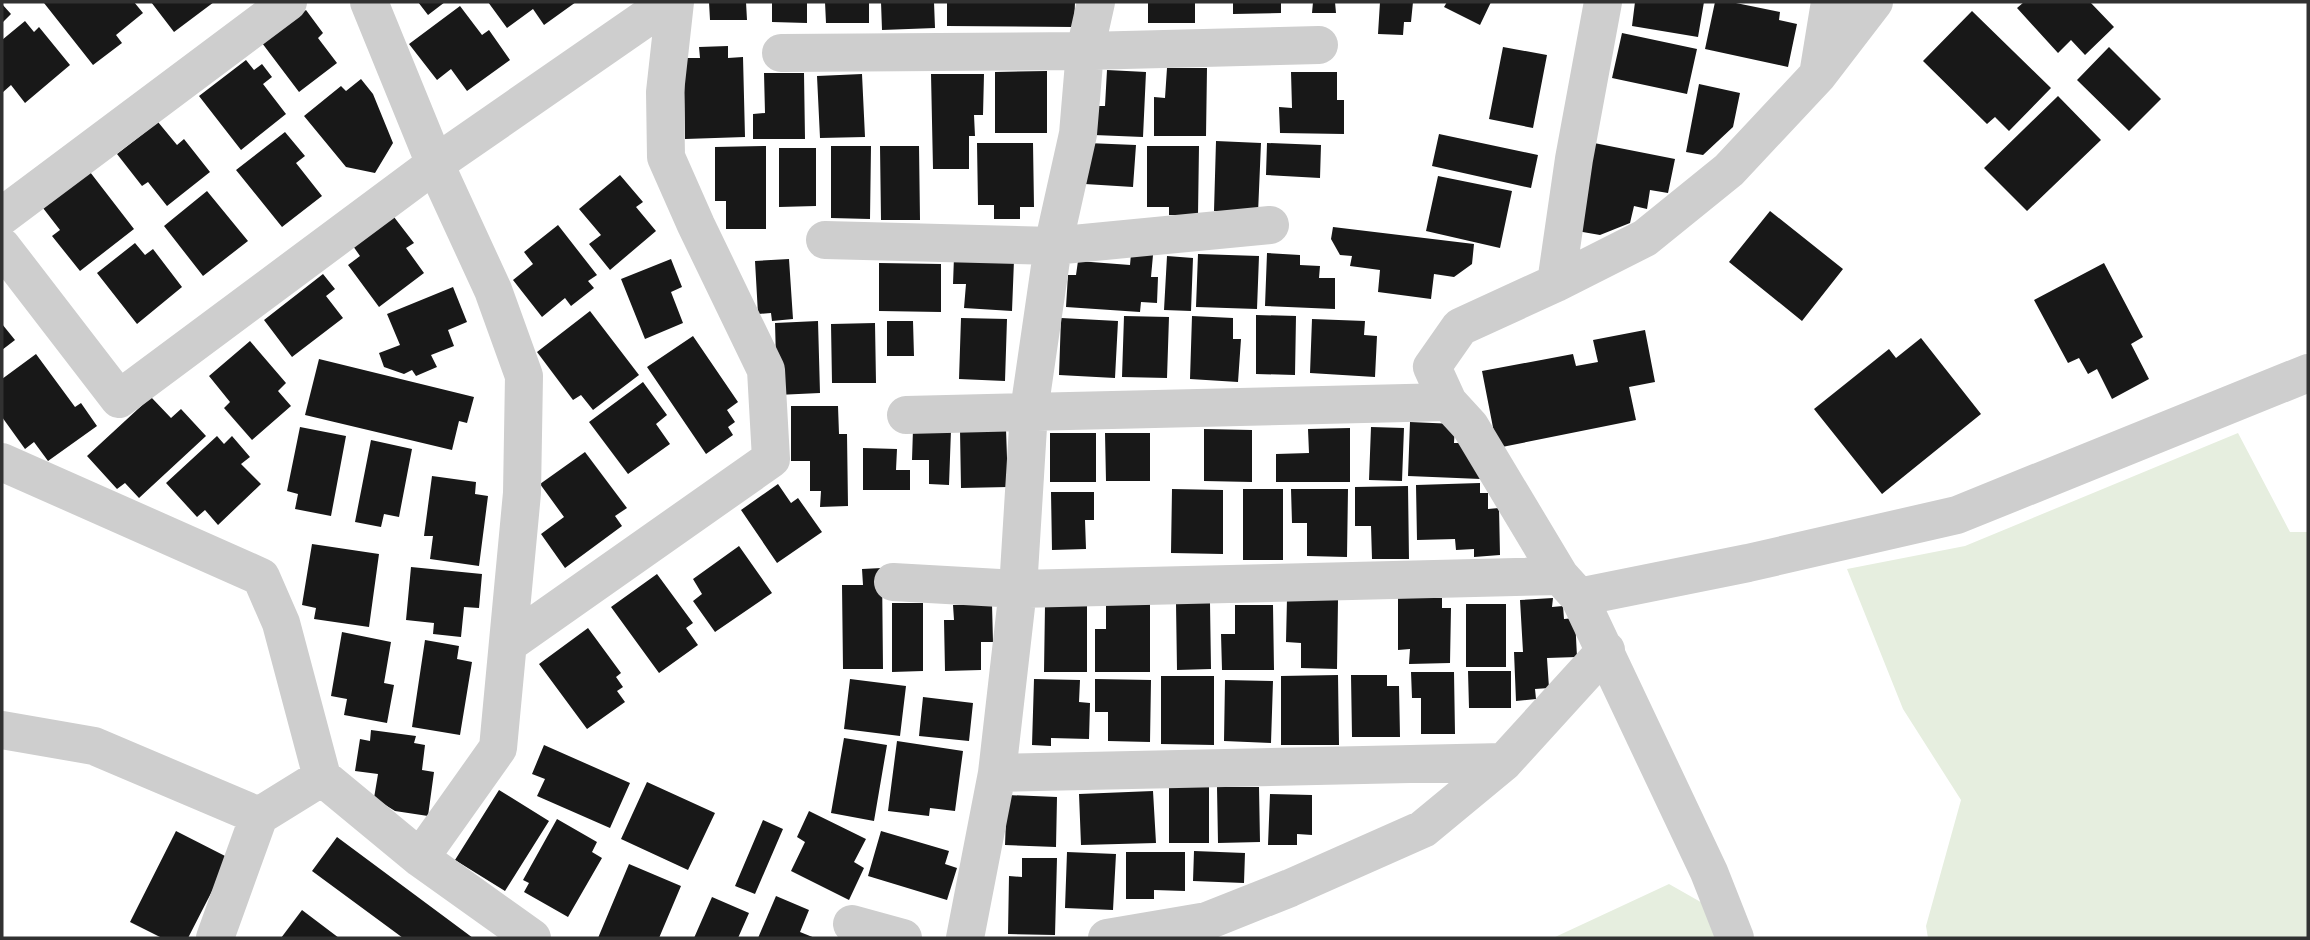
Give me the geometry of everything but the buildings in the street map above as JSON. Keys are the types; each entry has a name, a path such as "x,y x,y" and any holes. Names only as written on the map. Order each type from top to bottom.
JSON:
{"street":[{"path":"2,216 288,2"},
{"path":"369,2 435,164 493,290 524,376 522,494 498,748 420,858"},
{"path":"2,247 119,399 435,164 669,2"},
{"path":"508,644 771,459 766,370 666,156 665,92 675,2"},
{"path":"965,938 997,773 1018,589 1029,411 1053,246 1078,134 1085,51 1096,2"},
{"path":"1556,283 1574,159 1603,2"},
{"path":"1818,75 1830,2"},
{"path":"1735,938 1709,872 1606,650 1470,426 1448,402 1432,367 1460,327 1645,239 1729,170 1818,75 1874,2"},
{"path":"781,52 1085,51 1319,46"},
{"path":"825,240 1053,246 1270,225"},
{"path":"893,582 1018,589 1569,586 1748,563 1957,515 2308,373"},
{"path":"906,415 1448,402"},
{"path":"2,462 261,577 281,623 322,777 420,858 532,938"},
{"path":"1107,938 1207,921 1423,829 1504,762 1606,650"},
{"path":"2,730 94,747 259,816"},
{"path":"997,773 1504,762"},
{"path":"215,938 259,816 322,777"},
{"path":"852,923 903,938"}],"green space":[{"path":"2238,433 2290,532 2308,532 2308,938 1928,938 1926,926 1961,800 1903,709 1847,569 1965,546"},
{"path":"1669,884 1720,913 1756,938 1553,938"}]}
